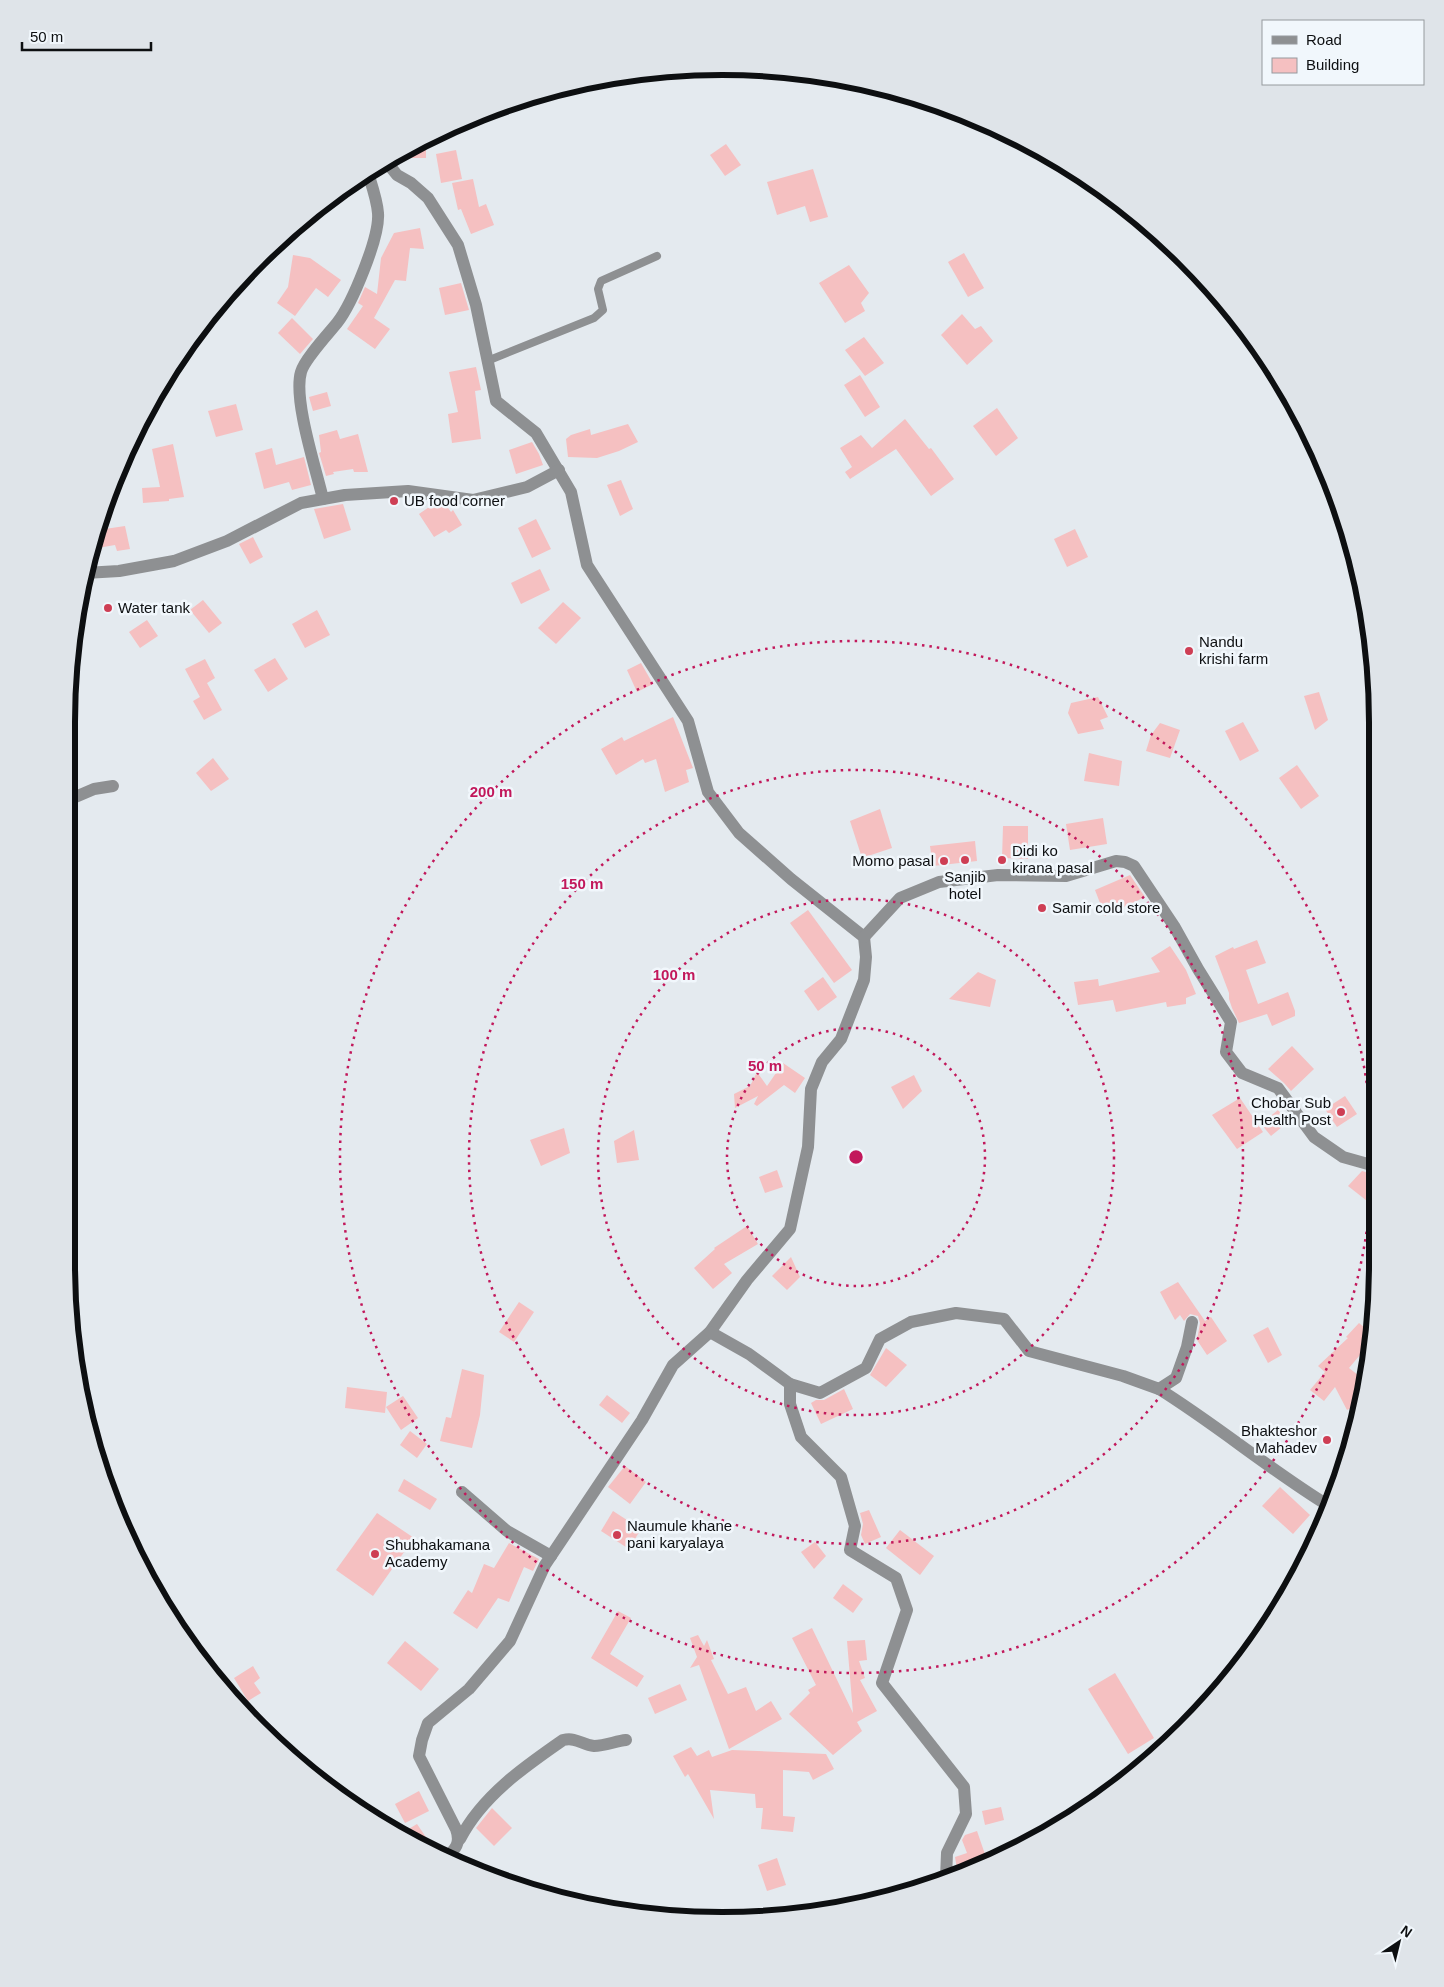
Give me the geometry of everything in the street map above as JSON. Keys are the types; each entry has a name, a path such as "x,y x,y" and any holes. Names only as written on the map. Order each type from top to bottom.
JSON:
{"street":[{"path":"390,167 397,175 412,183 428,198 458,245 476,305 486,362 496,401 536,433 571,492 588,565 688,721 708,792 739,833 798,885 864,937 866,957 864,980 840,1039 822,1062 811,1089 808,1147 790,1229 747,1280 710,1332 673,1365 642,1420 545,1565 510,1641 469,1688 428,1723 422,1740 420,1756 460,1839"},
{"path":"324,499 309,444 298,389 301,370 346,312 359,283 377,227 378,214 370,180"},
{"path":"93,572 119,571 174,561 227,541 301,503 345,495 408,491 474,500 527,487 559,470"},
{"path":"75,797 94,789 113,786"},
{"path":"864,937 900,898 940,882 998,875 1066,876 1116,861 1134,866 1174,926 1231,1022 1226,1052 1242,1073 1278,1088 1314,1137 1343,1157 1369,1164"},
{"path":"710,1332 749,1354 790,1384 820,1393 866,1368 880,1339 912,1322 956,1313 1004,1319 1029,1351 1123,1376 1159,1389 1187,1406 1289,1482 1324,1503"},
{"path":"1159,1389 1176,1378 1187,1347 1192,1322"},
{"path":"790,1384 790,1404 801,1437 841,1477 855,1526 850,1550 896,1578 907,1610 882,1684 964,1788 966,1814 948,1853 946,1872"},
{"path":"462,1492 507,1530 551,1556"},
{"path":"452,1852 456,1849 460,1839 486,1802 522,1768 563,1740 579,1740 593,1746 626,1740"}],"lane":[{"path":"486,362 594,318 603,310 598,289 602,281 657,256"}],"building":[{"path":"726,144 741,165 725,176 710,155"},
{"path":"426,147 426,158 406,158"},
{"path":"456,150 462,179 441,183 436,154"},
{"path":"813,169 828,217 810,222 805,206 777,215 767,182"},
{"path":"473,179 479,207 486,204 494,225 471,234 461,209 458,210 452,183"},
{"path":"420,228 424,249 410,248 406,281 395,280 374,318 390,329 375,349 347,329 363,306 358,303 365,287 377,294 381,258 394,233"},
{"path":"964,253 984,288 968,297 948,262"},
{"path":"293,255 310,258 341,280 328,297 316,288 295,316 277,303 288,287"},
{"path":"849,265 869,293 861,303 865,311 845,323 819,283"},
{"path":"461,283 469,310 445,315 439,288"},
{"path":"962,314 975,329 981,326 993,341 967,365 941,335"},
{"path":"292,318 313,339 300,354 278,333"},
{"path":"864,337 884,363 865,376 845,350"},
{"path":"476,367 481,390 475,391 481,439 452,443 448,414 458,412 449,372"},
{"path":"860,375 880,407 865,417 844,385"},
{"path":"327,392 331,406 313,411 309,397"},
{"path":"236,404 243,430 216,437 208,411"},
{"path":"997,408 1018,438 996,456 973,426"},
{"path":"905,419 929,449 931,448 954,479 931,496 896,449 850,479 845,472 852,467 840,448 861,435 872,448"},
{"path":"628,424 638,442 597,458 568,457 566,439 571,435 590,429 591,435"},
{"path":"337,430 340,439 358,434 368,472 354,472 353,469 333,472 334,474 326,476 319,453 321,452 319,435"},
{"path":"532,442 543,465 516,474 509,450"},
{"path":"173,444 184,497 169,499 169,501 143,503 142,488 160,487 152,449"},
{"path":"272,448 276,465 304,457 311,485 292,490 289,482 264,489 255,453"},
{"path":"621,480 633,509 620,516 607,485"},
{"path":"435,503 445,504 451,512 453,510 462,525 449,533 446,530 434,537 419,514"},
{"path":"343,504 351,530 324,539 314,509"},
{"path":"536,519 551,549 532,558 518,528"},
{"path":"125,526 130,549 117,551 115,545 99,548 105,529"},
{"path":"1075,529 1088,557 1067,567 1054,539"},
{"path":"253,537 263,557 250,564 239,544"},
{"path":"540,569 550,590 521,604 511,583"},
{"path":"203,600 222,623 209,633 190,610"},
{"path":"563,602 581,618 556,644 538,628"},
{"path":"317,610 330,635 305,648 292,624"},
{"path":"147,620 158,636 140,648 129,632"},
{"path":"275,658 288,679 268,692 254,670"},
{"path":"205,659 215,678 207,683 222,710 204,720 193,701 200,697 185,669"},
{"path":"641,663 653,684 637,692 627,670"},
{"path":"1319,692 1328,720 1315,730 1304,696"},
{"path":"1098,697 1108,717 1100,720 1104,729 1078,734 1068,713 1071,703"},
{"path":"673,717 693,768 686,770 689,782 665,792 656,759 645,763 643,759 616,775 601,749 622,737 624,741"},
{"path":"1243,722 1259,751 1240,761 1225,731"},
{"path":"1160,723 1180,730 1170,758 1146,751 1151,735"},
{"path":"1089,753 1122,761 1119,786 1084,781"},
{"path":"213,758 229,779 211,791 196,773"},
{"path":"1297,765 1319,796 1301,809 1279,778"},
{"path":"880,809 892,848 862,858 850,821"},
{"path":"1103,818 1107,844 1070,850 1066,824"},
{"path":"1003,826 1028,826 1028,859 1002,858"},
{"path":"975,841 977,861 933,866 930,846"},
{"path":"1130,875 1145,897 1105,916 1095,890"},
{"path":"808,910 852,970 834,983 790,923"},
{"path":"1257,940 1266,963 1246,970 1258,1004 1288,992 1295,1011 1295,1016 1272,1026 1267,1014 1239,1023 1232,1008 1229,993 1215,956 1233,947 1234,949"},
{"path":"1170,946 1186,970 1196,994 1186,998 1186,1004 1167,1007 1166,1002 1116,1012 1113,1000 1078,1005 1074,982 1098,979 1099,986 1160,972 1151,958"},
{"path":"978,972 996,980 990,1007 949,999"},
{"path":"823,977 837,997 818,1011 804,991"},
{"path":"1292,1046 1314,1069 1291,1091 1268,1069"},
{"path":"783,1063 805,1078 795,1093 784,1085 757,1106 754,1104 758,1096 735,1108 734,1094 750,1086 757,1072 767,1086"},
{"path":"914,1075 922,1091 903,1109 891,1087"},
{"name":"Chobar Sub Health Post","path":"1345,1096 1357,1114 1337,1127 1325,1109"},
{"path":"1240,1098 1263,1132 1237,1149 1212,1115"},
{"path":"1278,1110 1288,1122 1271,1136 1261,1124"},
{"path":"564,1128 570,1153 541,1166 530,1140"},
{"path":"634,1130 639,1160 617,1163 614,1141"},
{"path":"777,1170 783,1187 765,1193 759,1177"},
{"path":"1362,1171 1369,1173 1369,1202 1348,1186"},
{"path":"747,1226 758,1244 724,1264 732,1273 713,1289 694,1268 714,1248"},
{"path":"791,1257 800,1277 787,1290 772,1276"},
{"path":"1178,1282 1205,1321 1211,1317 1227,1341 1207,1355 1197,1340 1200,1323 1198,1316 1190,1314 1184,1321 1180,1315 1175,1320 1160,1292"},
{"path":"519,1302 534,1312 514,1342 499,1332"},
{"path":"1359,1323 1365,1328 1363,1352 1349,1368 1359,1376 1353,1407 1347,1410 1335,1387 1324,1401 1310,1390 1325,1372 1318,1366 1348,1338 1346,1337"},
{"path":"1268,1327 1282,1355 1268,1363 1253,1335"},
{"path":"886,1348 907,1365 886,1387 870,1375"},
{"path":"462,1369 484,1375 480,1415 472,1448 440,1441 446,1417 451,1418"},
{"path":"347,1387 387,1392 385,1413 345,1408"},
{"path":"844,1389 853,1409 821,1424 811,1403 816,1400 824,1400"},
{"path":"607,1395 630,1413 622,1423 599,1405"},
{"path":"403,1396 418,1418 401,1430 386,1407"},
{"path":"410,1431 427,1444 417,1458 400,1445"},
{"path":"625,1466 646,1482 630,1504 608,1487"},
{"path":"404,1479 437,1499 430,1510 398,1491"},
{"path":"1280,1487 1310,1515 1293,1534 1262,1506"},
{"path":"869,1510 881,1537 865,1544 861,1535 863,1524 860,1513"},
{"path":"613,1511 641,1529 629,1549 601,1531"},
{"name":"Shubhakamana Academy","path":"377,1513 414,1538 373,1596 336,1570"},
{"path":"900,1530 934,1556 920,1575 886,1548"},
{"path":"815,1542 826,1556 814,1569 801,1552"},
{"path":"509,1543 539,1559 533,1571 524,1567 509,1602 498,1598 477,1629 453,1613 468,1590 472,1593 484,1564 494,1568"},
{"path":"843,1584 863,1599 853,1613 833,1598"},
{"path":"618,1611 631,1618 610,1654 644,1676 637,1687 591,1658"},
{"path":"812,1628 853,1713 847,1641 865,1640 867,1660 859,1661 865,1678 860,1680 877,1711 857,1722 862,1731 833,1755 789,1714 810,1693 808,1690 816,1685 792,1638"},
{"path":"698,1635 704,1646 707,1640 714,1659 711,1660 728,1694 746,1687 756,1711 771,1701 782,1719 729,1749 699,1665 690,1668 697,1657 690,1638"},
{"path":"405,1641 439,1669 421,1691 387,1663"},
{"path":"253,1666 260,1678 254,1683 261,1693 248,1701 234,1678"},
{"path":"1115,1673 1154,1738 1128,1754 1088,1689"},
{"path":"680,1684 687,1700 655,1714 648,1698"},
{"path":"691,1747 697,1756 709,1750 712,1757 732,1750 826,1754 834,1769 813,1780 809,1772 783,1770 783,1816 795,1817 793,1832 761,1829 763,1808 756,1808 755,1794 710,1790 714,1819 688,1774 685,1777 673,1756"},
{"path":"419,1791 429,1811 405,1823 395,1804"},
{"path":"1001,1807 1004,1820 985,1825 982,1811"},
{"path":"492,1808 512,1828 494,1846 476,1828"},
{"path":"417,1824 429,1841 407,1830"},
{"path":"977,1831 985,1856 957,1868 955,1857 967,1853 962,1840 965,1835"},
{"path":"777,1858 786,1885 767,1891 758,1865"}],"place":[{"name":"UB food corner","path":"394,501"},
{"name":"Water tank","path":"108,608"},
{"name":"Nandu krishi farm","path":"1189,651"},
{"name":"Sanjib hotel","path":"965,860"},
{"name":"Didi ko kirana pasal","path":"1002,860"},
{"name":"Momo pasal","path":"944,861"},
{"name":"Samir cold store","path":"1042,908"},
{"name":"Chobar Sub Health Post","path":"1341,1112"},
{"name":"Bhakteshor Mahadev","path":"1327,1440"},
{"name":"Naumule khane pani karyalaya","path":"617,1535"},
{"name":"Shubhakamana Academy","path":"375,1554"}]}
